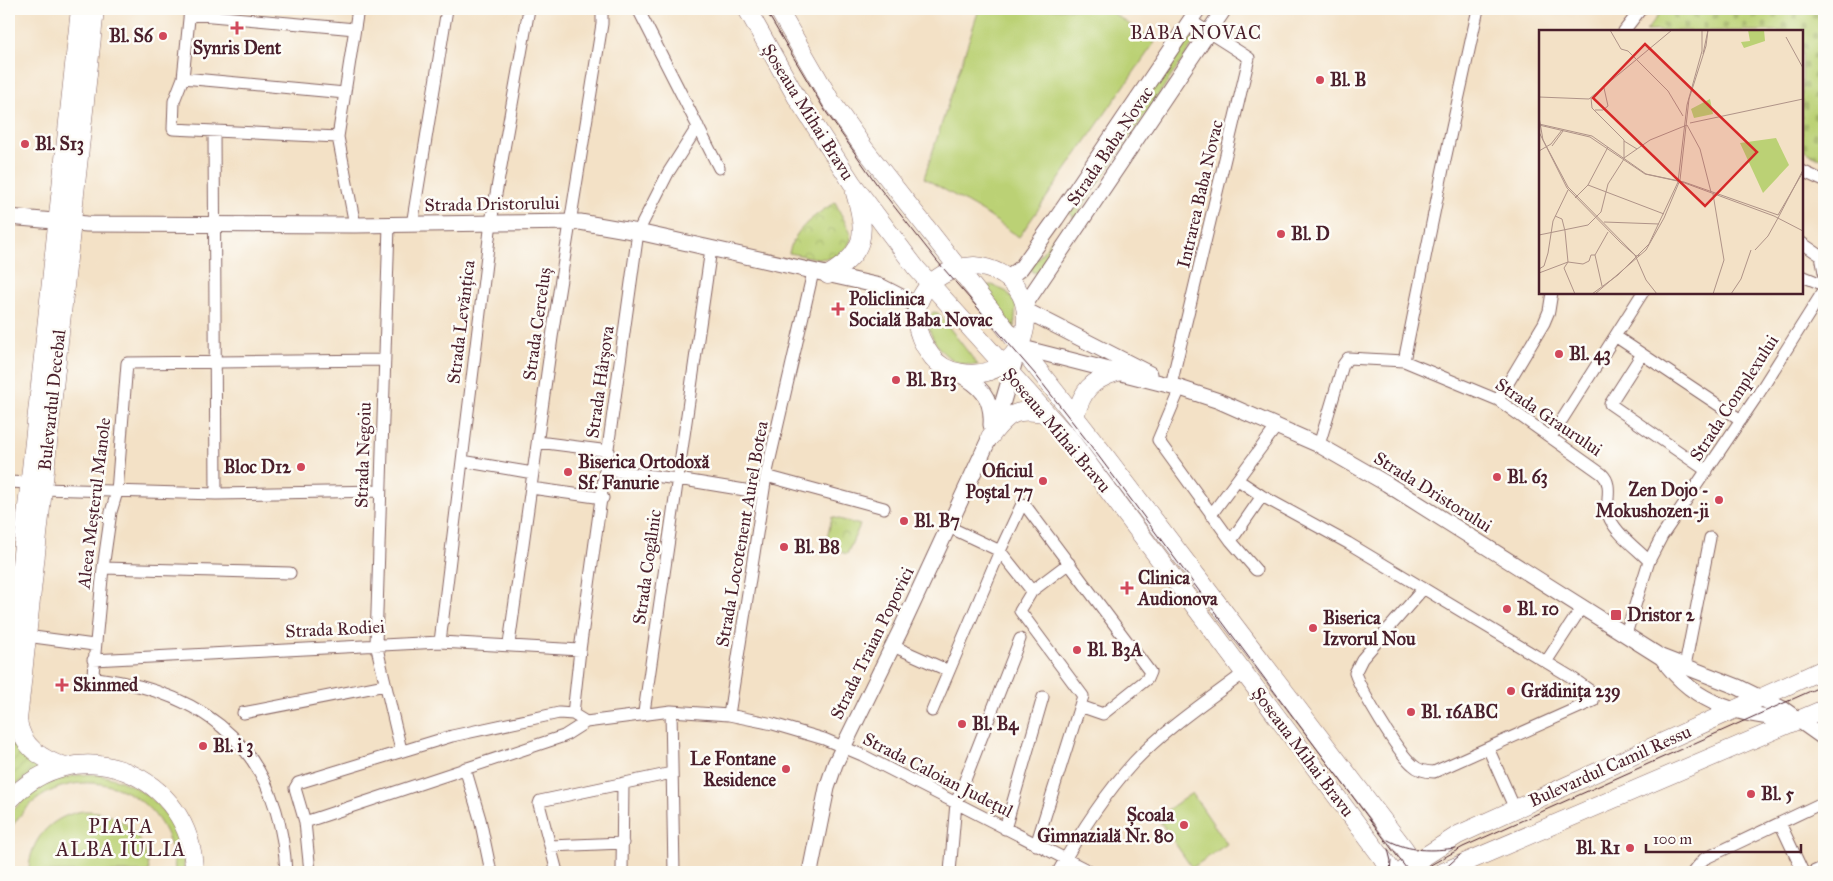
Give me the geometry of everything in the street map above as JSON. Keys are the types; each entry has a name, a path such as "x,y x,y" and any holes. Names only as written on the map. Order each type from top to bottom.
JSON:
{"main road":[{"name":"Bulevardul Decebal","path":"65,223 80,9"},
{"name":"Bulevardul Decebal","path":"9,676 36,486 65,223 95,9"},
{"name":"Șoseaua Mihai Bravu","path":"747,9 797,98 852,183 929,284 1079,451 1393,872"},
{"name":"Șoseaua Mihai Bravu","path":"778,9 847,124 1019,347 1075,416 1393,833 1412,869"},
{"path":"821,274 847,263 859,248 862,224 852,183"},
{"path":"982,267 1007,279 1026,307 1023,336 1006,369 985,373 957,373 938,364 922,343 917,329 917,305 929,284 941,275 958,268 982,267"},
{"path":"1075,416 1083,394 1089,386 1100,377 1117,372"},
{"path":"990,437 1009,416 1020,411 1047,414"},
{"name":"Bulevardul Decebal","path":"36,486 19,728 25,742 33,750 51,762 66,767"},
{"name":"Bulevardul Camil Ressu","path":"1412,869 1451,839 1824,669"},
{"name":"Bulevardul Camil Ressu","path":"1443,872 1824,709"},
{"path":"9,801 35,779 66,767 93,764 115,767 138,776 155,787 172,805 186,828 192,846 194,872"},
{"path":"1374,847 1393,833"},
{"path":"1451,839 1461,865"}],"street":[{"path":"354,225 338,137 358,9"},
{"path":"412,225 447,9"},
{"name":"Strada Levănțica","path":"440,642 491,222 529,9"},
{"name":"Strada Cerceluș","path":"509,644 554,323 602,24 602,9"},
{"path":"638,9 719,168"},
{"name":"Strada Baba Novac","path":"1026,307 1224,9"},
{"path":"1404,361 1442,169 1478,9"},
{"path":"1625,30 1641,9"},
{"path":"338,137 173,129 174,100 183,78 189,12 355,29"},
{"path":"1195,15 1209,32"},
{"name":"Strada Baba Novac","path":"1007,279 1021,268 1056,219 1195,15"},
{"name":"Intrarea Baba Novac","path":"1176,387 1249,58 1209,32"},
{"path":"183,78 345,93"},
{"name":"Strada Hârșova","path":"573,714 580,650 603,498 638,232 668,173 698,126"},
{"path":"214,132 216,494"},
{"path":"1803,171 1824,181"},
{"name":"Strada Dristorului","path":"9,217 65,223 412,225 571,221 638,232 880,286 917,305"},
{"name":"Strada Negoiu","path":"390,225 379,491 376,644 401,750"},
{"path":"1803,244 1821,256 1824,272"},
{"name":"Strada Cogâlnic","path":"644,712 711,249"},
{"name":"Strada Locotenent Aurel Botea","path":"729,715 766,476 821,274"},
{"path":"1803,276 1824,285"},
{"name":"Strada Complexului","path":"1626,634 1649,561 1662,536 1741,420 1824,290"},
{"path":"1498,400 1544,323 1549,311 1552,294"},
{"path":"1551,437 1642,294"},
{"name":"Strada Dristorului","path":"1026,307 1176,387"},
{"path":"1616,336 1741,420"},
{"name":"Strada Dristorului","path":"1019,347 1176,387 1218,401 1319,446 1387,484 1661,657 1761,698 1799,720"},
{"path":"1642,354 1610,404 1707,471"},
{"name":"Strada Graurului","path":"1319,446 1343,365 1348,358 1404,361 1498,400 1605,476 1608,482 1609,517 1618,532 1649,561"},
{"name":"Aleea Meșterul Manole","path":"286,872 285,853 271,798 253,761 231,734 216,721 185,703 148,688 97,678 93,674 94,645 103,568 111,512 117,492 127,363 384,360"},
{"name":"Strada Traian Popovici","path":"810,872 827,788 842,747 893,646 990,437 999,415 1006,369"},
{"name":"Strada Traian Popovici","path":"957,373 972,381 986,395 991,412 990,437"},
{"path":"1176,387 1158,440 1211,515 1256,570"},
{"path":"1211,515 1277,426"},
{"path":"538,442 609,451"},
{"path":"462,461 533,473"},
{"path":"606,470 678,479 763,493"},
{"path":"766,476 884,508"},
{"path":"1238,480 1262,496 1315,523 1588,688 1594,696 1593,701 1434,772 1418,769 1406,758 1358,682 1355,673 1357,666 1423,589"},
{"path":"9,482 117,492 216,494 379,491"},
{"path":"531,488 603,498"},
{"path":"1231,541 1262,496"},
{"path":"932,711 1020,507 1026,505 1150,672 1147,680 1108,712 1098,714 1080,706"},
{"path":"949,526 1000,551 1032,591"},
{"path":"1685,666 1710,538"},
{"path":"1036,845 1083,693 1020,611 1032,591 1069,563"},
{"path":"103,568 290,574"},
{"path":"1546,662 1582,606"},
{"path":"26,636 94,645"},
{"path":"950,872 956,803 1020,639"},
{"name":"Strada Rodiei","path":"93,660 440,642 509,644 580,650"},
{"path":"893,646 949,671"},
{"name":"Strada Dristorului","path":"1661,657 1669,668 1713,703 1732,711 1764,717 1799,720"},
{"path":"1058,872 1108,796 1135,761 1160,738 1244,673"},
{"path":"243,713 385,685"},
{"path":"1005,829 1043,697"},
{"path":"671,711 674,872"},
{"name":"Strada Caloian Județul","path":"305,822 564,736 586,722 644,712 671,711 729,715 773,724 842,747 1091,872"},
{"path":"310,872 305,822 295,785 401,750 559,713 573,714 586,722"},
{"path":"1799,720 1824,738"},
{"path":"1488,748 1515,809"},
{"path":"465,768 480,819 491,872"},
{"path":"557,872 539,804 540,801 672,773"},
{"path":"622,872 623,783"},
{"path":"1693,872 1704,858 1824,802"},
{"path":"1780,823 1804,872"},
{"path":"550,846 623,843"},
{"path":"1813,872 1824,866"}],"green space":[{"path":"979,9 1107,9 1155,42 1019,237 983,212 924,178"},
{"path":"1663,9 1824,9 1824,160 1803,150 1803,30 1647,30"},
{"path":"1189,35 1192,38 1198,37 1074,219 1072,214 1067,213"},
{"path":"835,202 850,232 851,240 846,249 833,257 825,258 789,253 801,229 813,217"},
{"path":"1056,235 1061,237 1038,273 1032,272 1031,268 1034,263"},
{"path":"992,285 1007,292 1016,305 1014,330 984,286"},
{"path":"933,312 938,313 978,365 959,363 951,359 938,347 929,330 927,320"},
{"path":"832,517 860,525 847,554 825,547"},
{"path":"10,737 13,737 25,755 43,768 9,789"},
{"path":"90,774 109,777 127,783 157,804 169,818 178,834 183,852 184,872 175,872 169,840 154,814 133,796 108,785 81,783 54,790 29,806 9,832 9,816 34,791 55,781"},
{"path":"1192,793 1227,844 1192,868 1157,817"},
{"path":"83,811 108,815 129,827 143,847 149,872 29,872 33,850 44,831 61,818"}],"tram line":[{"path":"765,9 824,109 878,186 937,261 1035,374 1085,438 1409,872"},
{"path":"1418,872 1463,847 1824,685"},
{"path":"1388,840 1405,847 1421,850 1456,848"},
{"path":"1388,849 1391,861 1390,872"},
{"path":"1441,872 1460,855"}],"place":[{"name":"Synris Dent","path":"237,28"},
{"name":"Bl. S6","path":"163,36"},
{"name":"Bl. B","path":"1320,80"},
{"name":"Bl. S13","path":"25,144"},
{"name":"Bl. D","path":"1281,234"},
{"name":"Policlinica Socială Baba Novac","path":"838,309"},
{"name":"Bl. 43","path":"1559,354"},
{"name":"Bl. B13","path":"896,380"},
{"name":"Bloc D12","path":"301,467"},
{"name":"Biserica Ortodoxă Sf. Fanurie","path":"568,472"},
{"name":"Bl. 63","path":"1497,477"},
{"name":"Oficiul Poștal 77","path":"1043,481"},
{"name":"Zen Dojo - Mokushozen-ji","path":"1719,500"},
{"name":"Bl. B7","path":"904,521"},
{"name":"Bl. B8","path":"784,547"},
{"name":"Clinica Audionova","path":"1127,588"},
{"name":"Bl. 10","path":"1507,609"},
{"name":"Dristor 2","path":"1616,615"},
{"name":"Biserica Izvorul Nou","path":"1313,628"},
{"name":"Bl. B3A","path":"1077,650"},
{"name":"Skinmed","path":"62,685"},
{"name":"Grădinița 239","path":"1511,691"},
{"name":"Bl. 16ABC","path":"1411,712"},
{"name":"Bl. B4","path":"962,724"},
{"name":"Bl. i 3","path":"203,746"},
{"name":"Le Fontane Residence","path":"786,769"},
{"name":"Bl. 5","path":"1751,794"},
{"name":"Școala Gimnazială Nr. 80","path":"1184,825"},
{"name":"Bl. R1","path":"1630,848"}],"district":[{"name":"BABA NOVAC","path":"1196,32"},
{"name":"PIAȚA ALBA IULIA","path":"121,838"}]}
